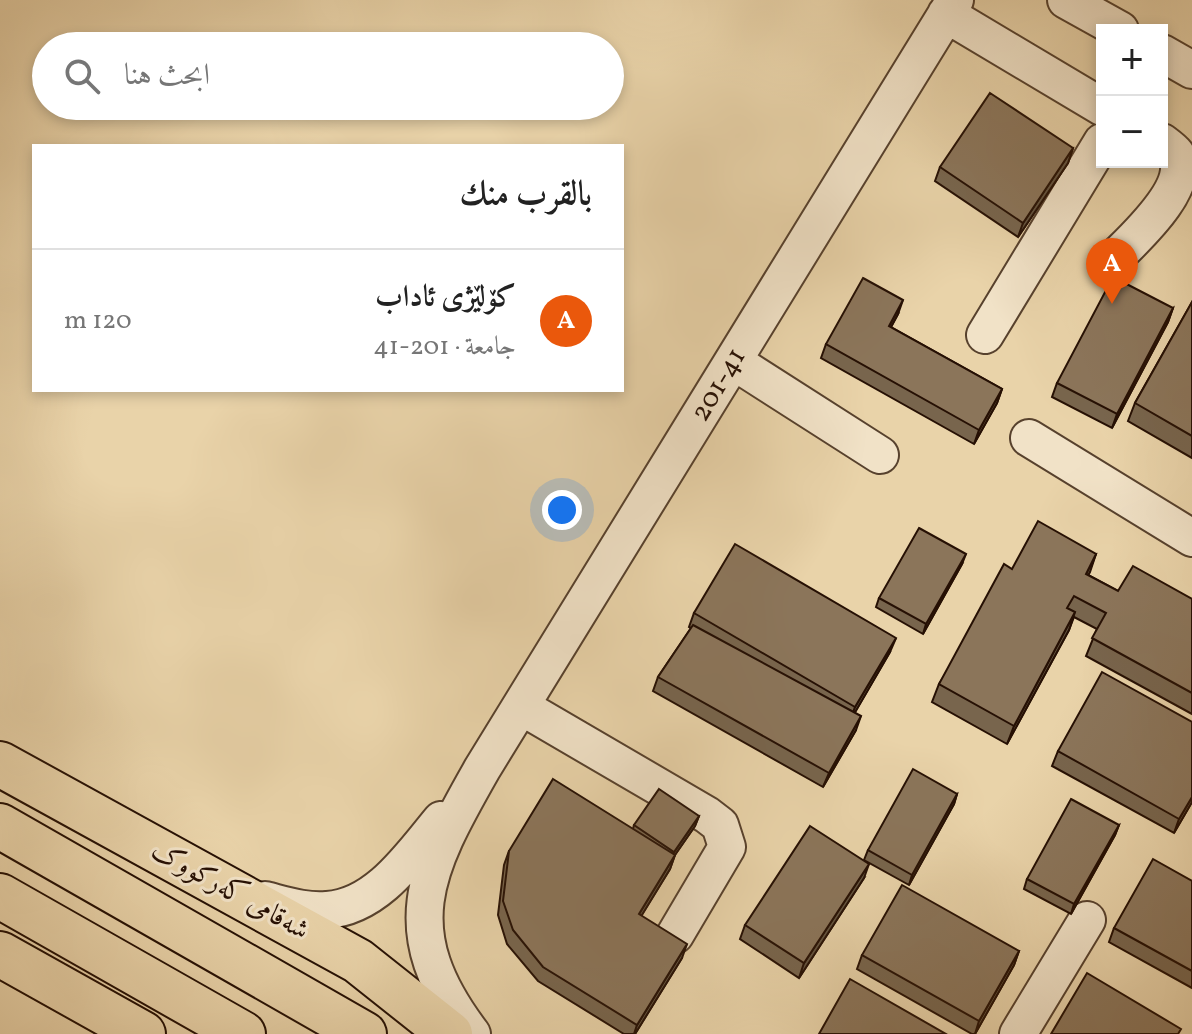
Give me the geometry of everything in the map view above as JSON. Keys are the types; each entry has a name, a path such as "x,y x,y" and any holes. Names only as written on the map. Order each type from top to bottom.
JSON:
{"highway":[{"name":"شەقامی کەرکووک","path":"0,764 358,961 450,1034"},
{"name":"شەقامی کەرکووک","path":"0,826 364,1034"},
{"path":"0,896 243,1034"},
{"path":"0,954 143,1034"}],"street":[{"path":"1066,0 1109,24"},
{"path":"950,7 1096,103"},
{"name":"201-41","path":"472,1034 455,1012 432,968 425,925 428,878 435,857 482,769 950,7"},
{"path":"1168,56 1192,70"},
{"path":"1117,256 1163,207 1180,178 1177,155 1168,147"},
{"path":"985,335 1096,152"},
{"path":"733,361 880,455"},
{"path":"1029,438 1192,538"},
{"path":"522,707 720,825 727,847 675,935"},
{"name":"201-41","path":"229,890 308,910 339,909 356,903 391,876 482,769"},
{"path":"1018,1034 1087,920"}],"building":[{"path":"990,93 1073,148 1023,223 940,167"},
{"path":"1113,277 1173,308 1117,414 1057,383"},
{"path":"863,278 903,300 889,326 1002,389 979,430 826,344"},
{"path":"1192,302 1192,436 1135,403"},
{"path":"1038,521 1096,554 1086,574 1118,591 1133,566 1192,599 1192,693 1092,638 1106,613 1074,596 1067,608 1075,612 1014,726 939,684 1004,564 1012,569"},
{"path":"919,528 966,554 926,624 879,598"},
{"path":"735,544 896,638 855,707 694,613"},
{"path":"693,625 861,716 829,773 658,677"},
{"path":"1102,672 1192,722 1192,797 1179,819 1058,751"},
{"path":"913,769 957,794 912,875 868,850"},
{"path":"553,779 675,855 639,914 687,944 637,1025 543,967 513,930 503,901 509,851"},
{"path":"659,789 699,816 674,852 634,825"},
{"path":"1071,799 1119,825 1074,904 1027,879"},
{"path":"810,826 869,864 804,963 745,925"},
{"path":"1153,859 1192,881 1192,971 1114,928"},
{"path":"902,885 1019,951 979,1021 862,955"},
{"path":"1087,973 1181,1029 1178,1034 1051,1034"},
{"path":"850,979 946,1034 819,1034"}],"place":[{"name":"کۆلێژی ئاداب","path":"1112,304"}]}
